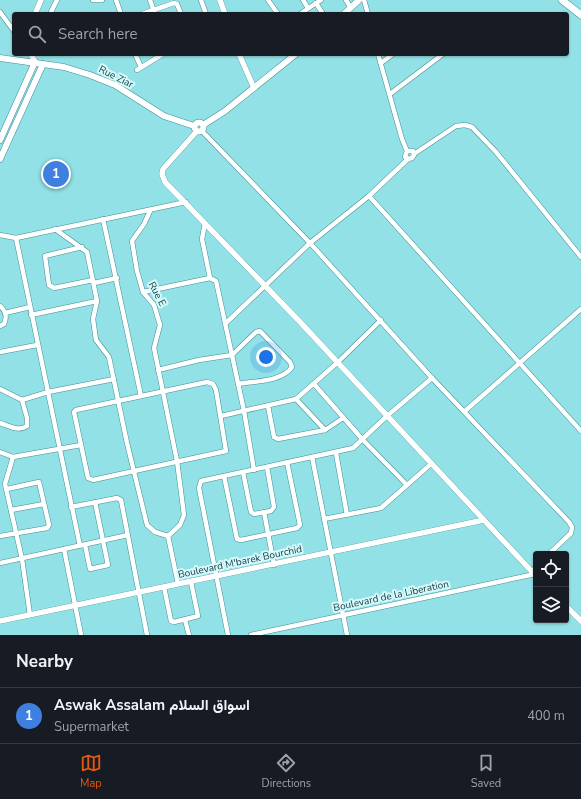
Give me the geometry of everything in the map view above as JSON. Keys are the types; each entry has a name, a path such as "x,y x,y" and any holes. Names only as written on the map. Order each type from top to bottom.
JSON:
{"main road":[{"path":"346,12 359,0"},
{"path":"562,0 581,15"},
{"path":"199,128 226,111 294,56"},
{"name":"Rue Ziar","path":"0,58 35,62 78,71 101,78 120,88 164,116 199,128"},
{"path":"0,140 35,62"},
{"path":"0,159 43,64"},
{"path":"5,130 12,133"}],"street":[{"path":"36,12 40,0"},
{"path":"51,12 57,0"},
{"path":"94,0 102,0"},
{"path":"116,0 120,12"},
{"path":"150,0 154,12 176,3 180,12"},
{"path":"201,0 205,12"},
{"path":"220,0 224,12"},
{"path":"268,0 277,12"},
{"path":"303,0 308,8"},
{"path":"303,12 321,0"},
{"path":"346,0 351,8"},
{"path":"364,0 367,12"},
{"path":"316,3 322,12"},
{"path":"1,14 12,28"},
{"path":"32,56 35,62"},
{"path":"136,56 139,68 160,56"},
{"path":"240,56 254,88"},
{"path":"379,56 402,139 407,151 405,155 408,159"},
{"path":"381,63 390,56"},
{"path":"390,94 440,56"},
{"path":"226,323 310,243 369,196 408,159 412,158 414,154 456,126 465,125 472,127 496,152 581,257"},
{"path":"533,570 484,520 186,202 165,182 162,173 199,128 310,243 432,378 572,527 571,533 552,551"},
{"path":"407,151 412,150 414,154"},
{"path":"369,196 581,431"},
{"path":"0,235 16,238 186,202"},
{"name":"Rue E","path":"150,210 144,224 132,241 137,271 143,292 154,305 160,325 154,348 177,461 184,515 180,526 168,536"},
{"path":"104,219 141,396"},
{"path":"205,223 202,239 210,278"},
{"path":"55,229 88,252 97,301 93,319 96,340 109,356 147,525 155,532 168,536 178,584"},
{"path":"16,238 71,507 89,567 92,569 108,564 95,502"},
{"path":"82,247 45,256 49,285 54,288 117,278"},
{"path":"143,292 210,278 217,282 244,411 254,470"},
{"path":"31,315 97,301"},
{"path":"0,306 5,313 5,322 0,326"},
{"path":"5,313 30,307"},
{"path":"465,412 581,309"},
{"path":"221,416 296,399 337,363 381,320"},
{"path":"158,370 199,360 232,355 256,332 259,331 292,366 287,372 278,377 238,384"},
{"path":"0,352 37,345"},
{"path":"228,635 199,485 201,481 336,453 355,447 387,416 432,378"},
{"path":"0,390 22,400 48,392 114,379"},
{"path":"212,383 216,390 226,451 93,480 89,479 75,411 141,396 212,383"},
{"path":"314,384 363,440 406,484"},
{"path":"296,399 325,430"},
{"path":"0,423 19,429 28,426 22,400"},
{"path":"268,406 273,434 277,439 325,430 343,418"},
{"path":"0,452 13,457 81,445"},
{"path":"336,453 347,515"},
{"path":"13,457 6,487 22,559 30,615"},
{"path":"312,457 347,635"},
{"path":"224,476 237,539 241,540 268,535 300,526 287,462"},
{"path":"324,519 381,508 406,484 432,463"},
{"path":"243,472 251,512 254,514 264,512 272,510 274,507 267,467"},
{"path":"0,482 6,487 39,482 48,527 0,536"},
{"path":"71,507 120,499 147,635"},
{"path":"11,510 44,504"},
{"path":"264,512 274,565"},
{"name":"Boulevard M'barek Bourchid","path":"0,621 484,520"},
{"path":"0,563 128,536"},
{"path":"64,550 81,635"},
{"name":"Boulevard de la Liberation","path":"251,635 533,572"},
{"path":"164,587 171,621 186,620 198,616 191,582"},
{"path":"569,609 581,621"},
{"path":"186,620 189,635"}],"place":[{"name":"Aswak Assalam اسواق السلام","path":"56,174"}]}
